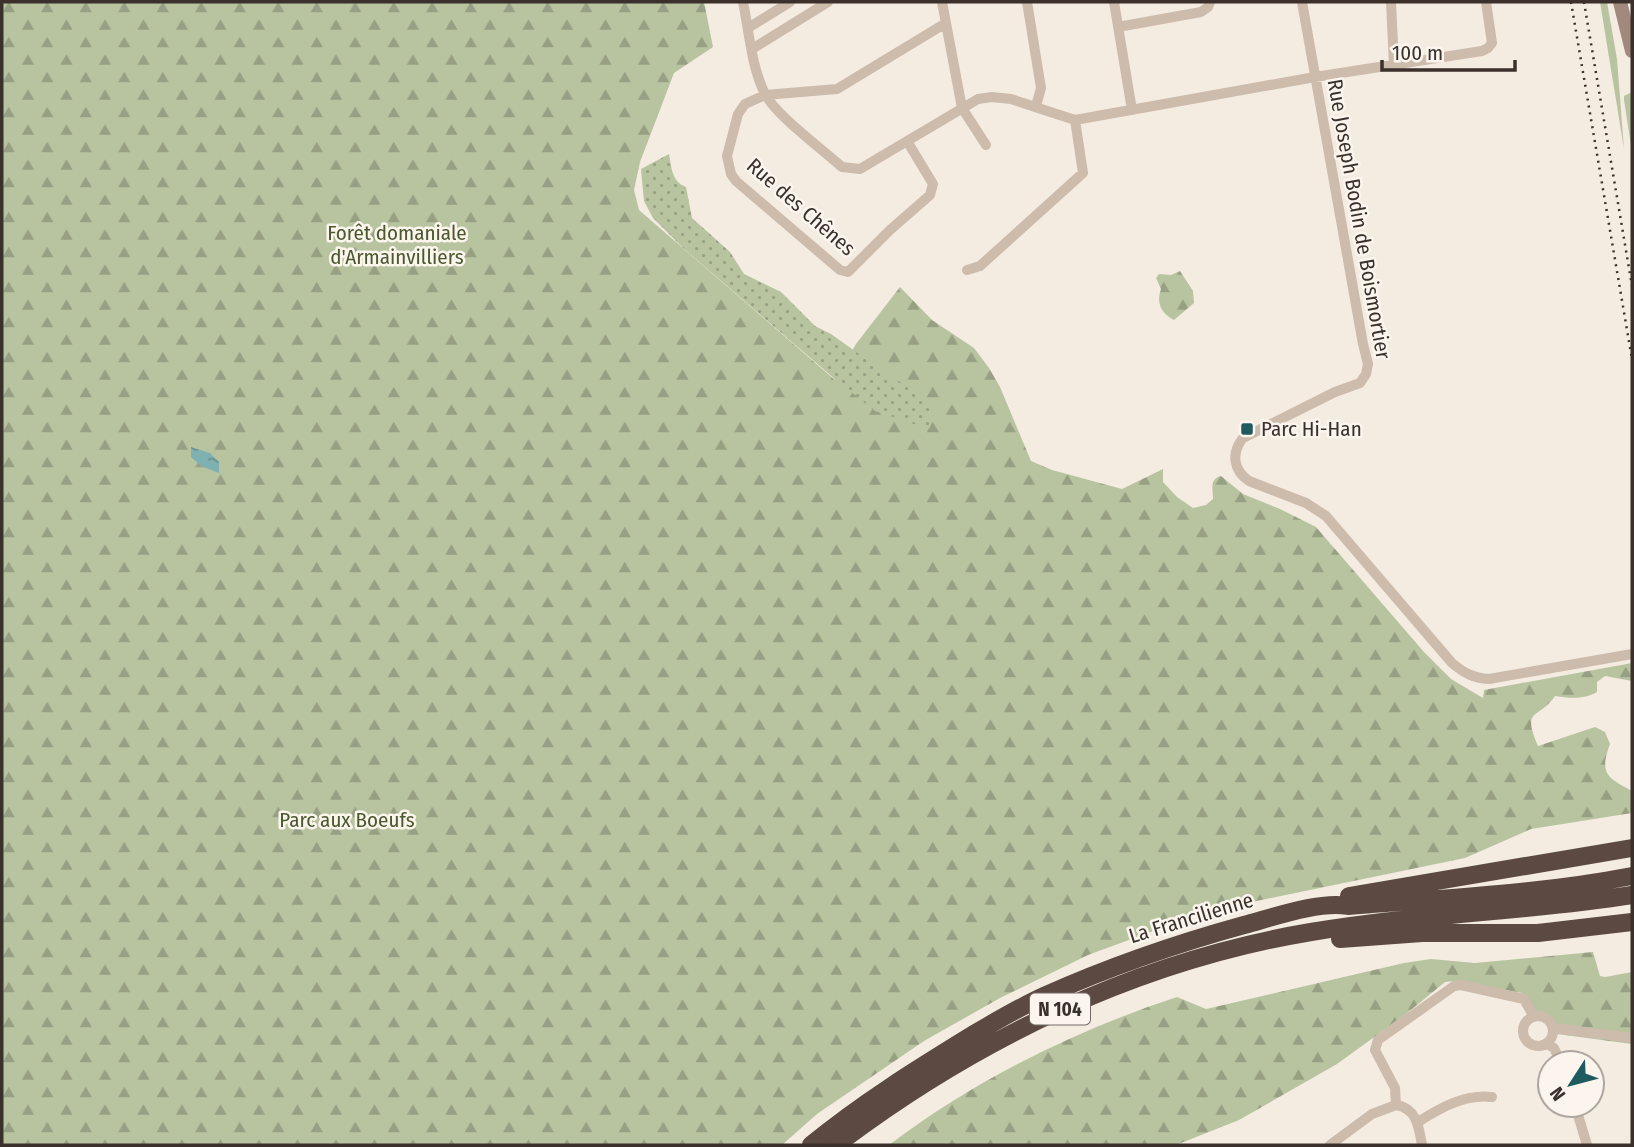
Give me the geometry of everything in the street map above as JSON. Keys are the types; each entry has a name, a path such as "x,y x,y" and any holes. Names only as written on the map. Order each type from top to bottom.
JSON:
{"highway":[{"path":"1335,904 1346,896 1632,848"},
{"name":"La Francilienne","path":"811,1145 921,1066 987,1026 1041,997 1149,953 1273,917 1335,904 1348,906 1527,891 1592,884 1632,876"},
{"name":"La Francilienne","path":"836,1145 950,1067 1015,1031 1065,1007 1203,957 1311,932 1632,895"},
{"path":"1311,932 1325,940 1422,933 1538,933 1632,922"}],"main road":[{"path":"1620,2 1632,51"}],"street":[{"path":"743,2 765,95 779,111 842,167 860,169 978,99 1012,99 1075,120 1488,48 1492,43 1492,36 1486,2"},
{"path":"748,28 790,2"},
{"path":"752,49 828,2"},
{"path":"942,2 962,108 986,145"},
{"path":"1027,2 1041,88 1035,106"},
{"path":"1114,2 1132,110"},
{"path":"1118,27 1201,12 1210,2"},
{"name":"Rue Joseph Bodin de Boismortier","path":"1302,2 1368,364 1366,374 1360,383 1352,388 1335,392 1243,438 1234,456 1236,467 1249,481 1306,503 1326,516 1463,673 1489,679 1632,654"},
{"path":"1391,2 1394,65"},
{"path":"765,95 837,89 946,23"},
{"name":"Rue des Chênes","path":"765,95 745,104 737,114 727,156 731,174 842,272 853,269 933,190 933,184 907,141"},
{"path":"967,270 980,266 1083,173 1075,120"},
{"path":"1395,1105 1395,1088 1374,1051 1378,1040 1454,986 1461,985 1524,999 1534,1017"},
{"path":"1534,1017 1547,1019 1553,1028 1553,1036 1547,1044 1537,1046 1528,1042 1525,1037 1524,1027 1529,1019 1534,1017"},
{"path":"1553,1028 1632,1038"},
{"path":"1547,1044 1554,1049"},
{"path":"1418,1122 1445,1105 1483,1096 1492,1097"},
{"path":"1330,1145 1372,1114 1395,1105 1409,1110 1418,1122 1422,1145"},
{"path":"1579,1119 1587,1145"}],"green space":[{"path":"2,2 704,2 713,47 674,73 640,162 634,190 639,210 835,380 856,344 900,287 932,320 974,348 1000,387 1031,461 1052,470 1122,489 1163,469 1163,482 1177,497 1193,508 1206,505 1213,499 1213,482 1221,476 1243,494 1316,527 1424,652 1451,679 1483,698 1484,690 1632,663 1632,681 1605,676 1597,682 1597,692 1592,695 1576,698 1555,696 1534,715 1531,725 1538,746 1595,727 1605,732 1610,744 1605,762 1608,774 1632,791 1632,813 1531,829 1465,858 1208,911 1088,955 1000,998 924,1041 817,1114 782,1145 2,1145"},
{"path":"1600,2 1607,2 1617,59 1624,149"},
{"path":"1632,92 1632,152 1624,96"},
{"path":"669,154 675,178 686,187 692,218 730,252 744,274 781,292 815,326 937,406 929,429 875,411 683,248 653,218 644,201 641,169"},
{"path":"1180,271 1193,291 1194,303 1174,320 1161,307 1161,289 1156,278 1159,274 1171,275"},
{"path":"1593,952 1600,976 1632,972 1632,1044 1557,1034 1552,1023 1537,1012 1522,993 1454,981 1445,982 1337,1064 1239,1120 1176,1145 889,1145 956,1099 1027,1059 1101,1025 1177,997 1206,1009 1431,959 1475,963"}],"water":[{"path":"191,447 210,453 219,462 219,473 201,466 191,457"}],"railway":[{"path":"1571,2 1632,359"},
{"path":"1584,2 1632,286"}],"place":[{"name":"Parc Hi-Han","path":"1247,429"}],"park label":[{"name":"Forêt domaniale d'Armainvilliers","path":"397,245"},
{"name":"Parc aux Boeufs","path":"347,820"}]}
